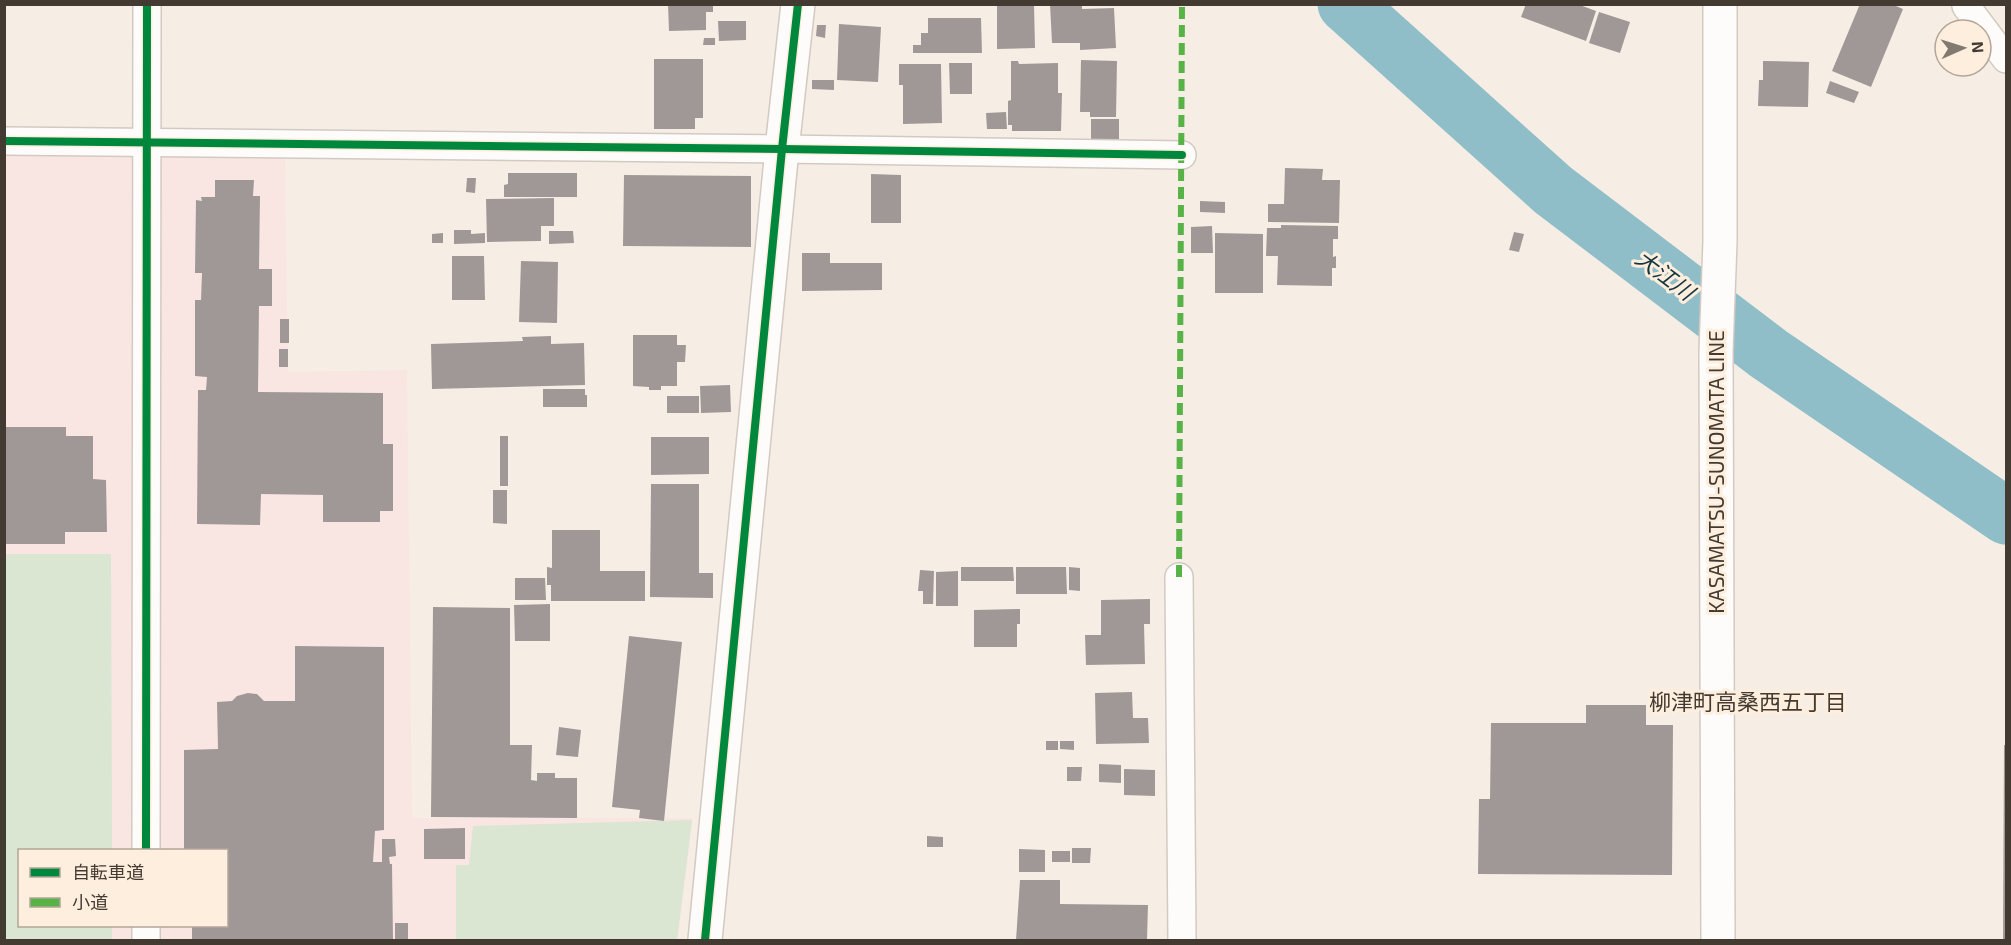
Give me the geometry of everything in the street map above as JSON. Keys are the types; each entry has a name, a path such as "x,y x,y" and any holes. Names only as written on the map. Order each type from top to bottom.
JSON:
{"street":[{"path":"146,849 147,4"},
{"path":"705,940 798,4"},
{"name":"KASAMATSU-SUNOMATA LINE","path":"1718,940 1716,351 1720,4"},
{"path":"1969,5 2007,59"},
{"path":"4,141 1182,155"},
{"path":"1179,577 1182,940"}],"shaded area":[{"path":"5,154 285,155 288,372 407,370 412,818 693,818 678,940 5,940"}],"green space":[{"path":"5,554 111,554 112,849 18,849 18,927 112,927 112,940 5,940"},
{"path":"692,820 677,940 456,940 456,865 469,865 473,826"}],"building":[{"path":"668,4 713,4 713,12 706,12 706,30 669,31"},
{"path":"997,4 1034,4 1035,48 997,49"},
{"path":"1050,4 1082,4 1082,9 1114,8 1116,48 1080,50 1080,43 1052,43"},
{"path":"1526,4 1577,4 1596,11 1586,41 1521,17"},
{"path":"1860,4 1891,4 1903,9 1871,87 1832,71"},
{"path":"1599,12 1630,22 1620,53 1589,43"},
{"path":"928,18 981,18 982,53 913,53 913,45 921,45 921,33 928,33"},
{"path":"718,21 746,21 746,40 719,41"},
{"path":"839,24 881,27 878,82 837,80"},
{"path":"817,25 826,25 825,38 816,36"},
{"path":"704,38 715,38 715,45 703,45"},
{"path":"654,59 703,59 703,118 695,118 695,129 654,129"},
{"path":"1081,60 1117,61 1116,117 1090,117 1090,112 1080,112"},
{"path":"1011,61 1018,61 1019,64 1058,63 1058,93 1062,93 1061,131 1012,131 1012,125 1008,125 1008,101 1011,100"},
{"path":"1763,61 1809,62 1808,107 1758,106 1759,80 1763,80"},
{"path":"949,63 972,63 972,94 950,94"},
{"path":"899,64 941,64 942,123 903,124 903,85 899,85"},
{"path":"812,80 834,80 834,90 812,89"},
{"path":"1830,81 1859,92 1854,103 1826,93"},
{"path":"1006,112 1007,129 987,129 986,113"},
{"path":"1091,119 1119,119 1119,140 1091,141"},
{"path":"1285,168 1323,169 1322,180 1340,180 1339,223 1268,222 1268,204 1284,204"},
{"path":"508,173 577,173 577,197 504,197 504,185 508,184"},
{"path":"871,174 901,175 901,223 871,223"},
{"path":"624,175 751,176 751,247 623,246"},
{"path":"467,178 476,178 475,193 466,192"},
{"path":"215,180 254,180 253,196 260,196 259,269 272,269 272,306 259,306 258,392 383,393 383,444 393,444 393,511 380,511 380,522 323,522 323,495 261,494 260,525 197,524 198,390 206,390 207,377 195,376 195,300 201,300 202,273 195,273 196,200 202,201 201,197 215,197"},
{"path":"554,198 554,226 541,226 541,241 487,242 486,199"},
{"path":"1200,201 1225,202 1225,213 1200,212"},
{"path":"1281,225 1338,226 1338,239 1333,239 1333,257 1336,256 1336,268 1332,268 1332,286 1277,285 1278,256 1266,256 1267,228 1281,228"},
{"path":"1212,226 1213,253 1191,253 1191,227"},
{"path":"454,230 471,230 471,234 485,233 485,243 454,244"},
{"path":"549,231 573,231 574,243 549,244"},
{"path":"1514,232 1524,234 1519,252 1509,250"},
{"path":"443,233 443,243 432,243 432,234"},
{"path":"1215,233 1263,234 1263,293 1215,293"},
{"path":"802,253 830,253 830,263 882,263 882,290 802,291"},
{"path":"452,256 484,256 485,300 452,300"},
{"path":"521,261 558,262 557,323 519,322"},
{"path":"280,319 289,319 289,343 280,343"},
{"path":"633,335 677,335 677,345 686,345 685,362 677,362 677,386 661,386 661,390 649,390 649,387 633,386"},
{"path":"551,336 551,344 584,343 585,385 432,389 431,344 523,341 522,337"},
{"path":"279,349 288,349 288,367 279,367"},
{"path":"730,385 731,412 701,413 700,386"},
{"path":"543,389 585,389 587,407 543,407"},
{"path":"667,396 699,396 699,413 667,413"},
{"path":"4,427 66,427 66,436 93,436 93,479 106,480 107,532 65,532 65,544 4,544"},
{"path":"500,436 508,436 508,486 500,486"},
{"path":"651,437 709,437 709,474 651,475"},
{"path":"651,484 699,484 699,573 713,573 713,598 650,597"},
{"path":"493,490 507,490 507,524 493,523"},
{"path":"552,530 600,530 600,571 645,571 645,601 551,601 551,585 547,585 547,567 552,568"},
{"path":"961,567 1013,567 1014,581 961,581"},
{"path":"1016,567 1066,567 1067,594 1016,594"},
{"path":"1069,567 1080,568 1080,591 1069,590"},
{"path":"920,570 934,571 933,604 923,604 923,591 918,591"},
{"path":"958,571 958,606 936,606 936,572"},
{"path":"515,578 545,578 546,600 515,600"},
{"path":"1150,599 1150,624 1144,624 1145,664 1086,665 1085,635 1101,635 1101,600"},
{"path":"550,604 550,641 515,641 514,605"},
{"path":"433,607 510,608 510,745 532,745 531,780 537,781 537,773 555,773 555,778 577,778 577,818 431,817"},
{"path":"1020,609 1020,624 1017,624 1017,647 974,647 974,610"},
{"path":"629,636 682,642 664,821 639,818 640,810 612,807"},
{"path":"295,646 384,647 384,830 375,831 373,862 382,862 382,839 395,839 396,856 389,857 390,864 392,864 393,940 192,940 192,927 228,927 228,849 184,849 184,750 218,749 217,702 232,701 237,696 248,693 257,694 264,701 295,701"},
{"path":"1132,692 1133,718 1148,718 1149,743 1096,744 1095,693"},
{"path":"1586,705 1646,705 1646,725 1673,725 1672,875 1478,874 1479,799 1490,799 1491,723 1586,723"},
{"path":"559,727 581,730 578,757 556,755"},
{"path":"1046,741 1058,741 1058,750 1046,750"},
{"path":"1060,741 1074,741 1074,750 1060,749"},
{"path":"2004,745 2006,745 2006,940 2003,940"},
{"path":"1099,764 1121,765 1121,783 1099,782"},
{"path":"1067,767 1082,767 1081,781 1067,781"},
{"path":"1124,769 1155,770 1155,796 1124,795"},
{"path":"465,828 465,859 424,859 424,829"},
{"path":"927,836 943,837 943,847 927,847"},
{"path":"1072,848 1091,848 1090,863 1072,863"},
{"path":"1019,849 1045,850 1045,872 1019,872"},
{"path":"1052,851 1070,851 1070,862 1052,862"},
{"path":"1020,880 1060,880 1060,904 1148,905 1147,940 1016,940"},
{"path":"395,923 408,923 408,940 395,940"}],"waterway":[{"name":"大江川","path":"1346,4 1553,190 1769,354 2006,516"}],"marked path":[{"path":"1179,577 1182,4"}],"cycle path":[{"path":"146,849 147,4"},
{"path":"705,940 798,4"},
{"path":"4,141 1182,155"}],"district":[{"name":"柳津町高桑西五丁目","path":"1748,702"}]}
